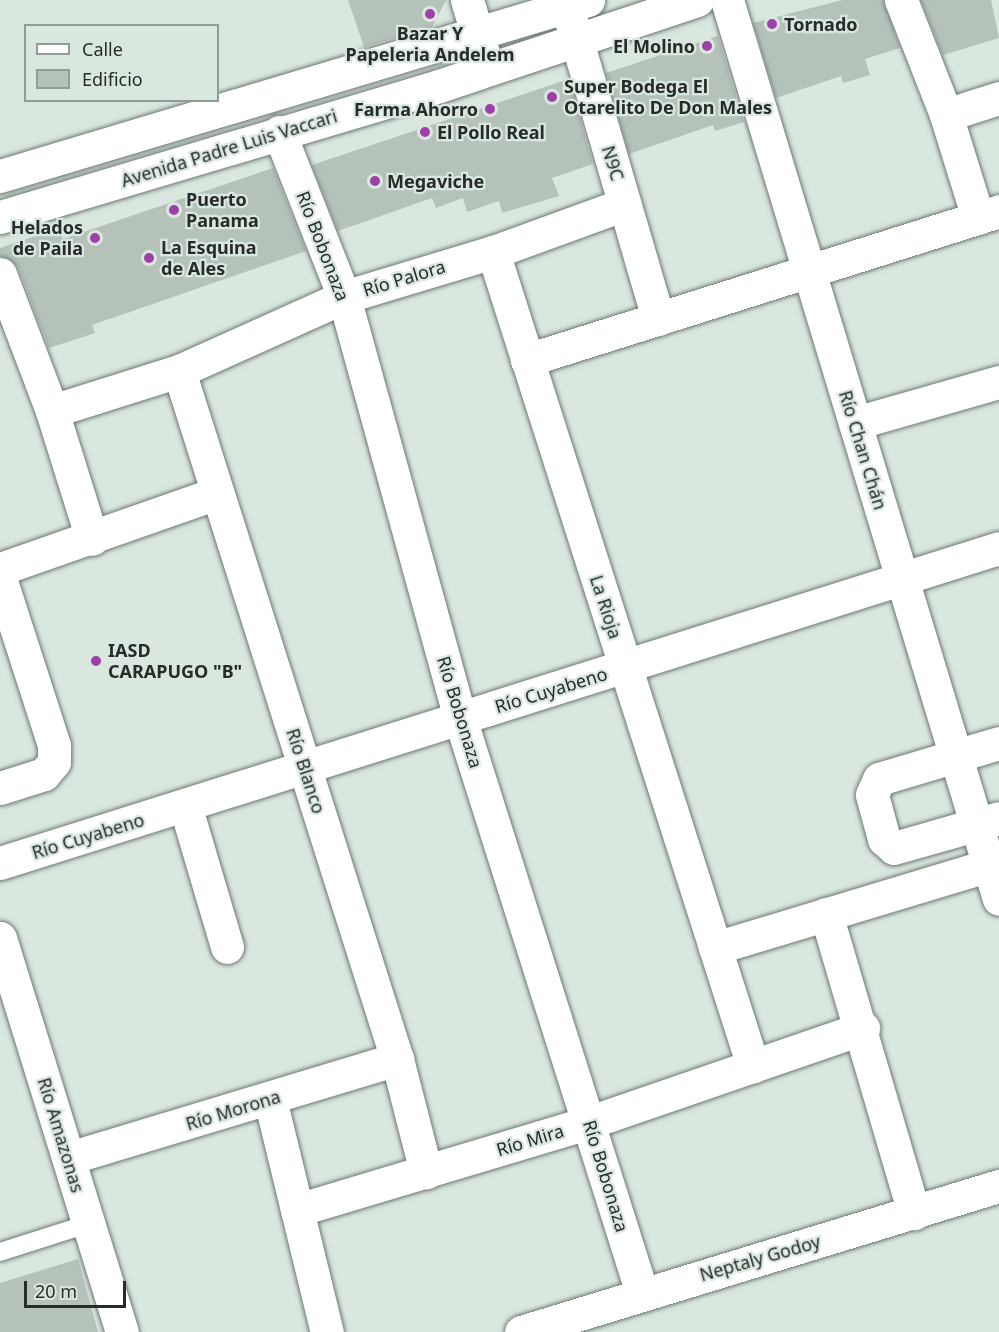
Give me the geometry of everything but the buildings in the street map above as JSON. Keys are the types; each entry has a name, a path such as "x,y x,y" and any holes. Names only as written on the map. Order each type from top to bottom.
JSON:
{"street":[{"path":"467,0 488,69"},
{"name":"Avenida Padre Luis Vaccari","path":"0,217 488,69 697,0"},
{"name":"Río Chan Chán","path":"727,0 955,756 988,821 999,899"},
{"path":"527,360 988,214 901,0"},
{"path":"0,176 578,3"},
{"name":"N9C","path":"578,3 576,39 658,319"},
{"path":"946,115 999,98"},
{"name":"Río Bobonaza","path":"279,132 344,297 460,718 590,1122 642,1293"},
{"name":"Río Palora","path":"52,411 179,371 344,297 493,252 625,204"},
{"name":"La Rioja","path":"493,252 753,1065"},
{"path":"0,274 52,411 93,539"},
{"name":"Río Blanco","path":"179,371 397,1059 426,1172"},
{"path":"855,423 999,382"},
{"path":"0,568 93,539 218,493"},
{"name":"Río Cuyabeno","path":"0,863 999,548"},
{"path":"0,578 54,745 54,762 44,774 0,788"},
{"path":"988,821 894,848 884,839 872,795 879,779 999,743"},
{"path":"185,805 227,948"},
{"path":"715,948 994,864"},
{"path":"826,914 862,1028 914,1213"},
{"name":"Río Amazonas","path":"0,938 122,1332"},
{"name":"Río Mira","path":"297,1210 590,1122 862,1028"},
{"name":"Río Morona","path":"69,1158 397,1059"},
{"path":"270,1099 327,1332"},
{"name":"Neptaly Godoy","path":"521,1332 642,1293 999,1186"}],"lane":[{"path":"0,1252 88,1224"}],"place":[{"name":"Bazar Y Papeleria Andelem","path":"430,14"},
{"name":"Tornado","path":"772,24"},
{"name":"El Molino","path":"707,46"},
{"name":"Super Bodega El Otarelito De Don Males","path":"552,97"},
{"name":"Farma Ahorro","path":"490,109"},
{"name":"El Pollo Real","path":"425,132"},
{"name":"Megaviche","path":"375,181"},
{"name":"Puerto Panama","path":"174,210"},
{"name":"Helados de Paila","path":"95,238"},
{"name":"La Esquina de Ales","path":"149,258"},
{"name":"IASD CARAPUGO \"B\"","path":"96,661"}]}
